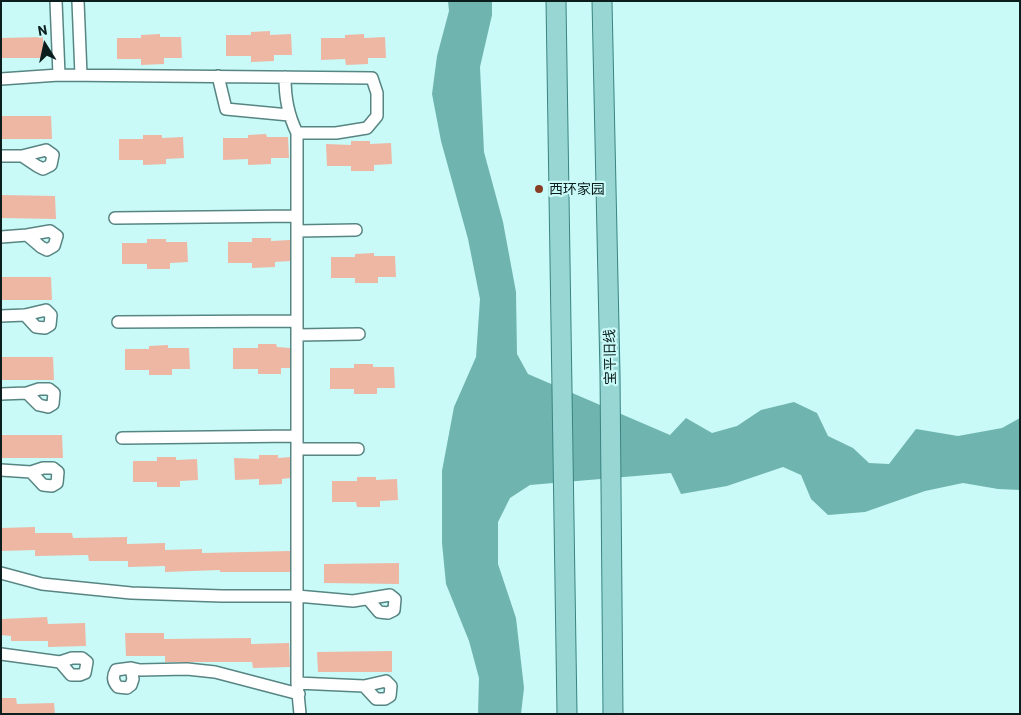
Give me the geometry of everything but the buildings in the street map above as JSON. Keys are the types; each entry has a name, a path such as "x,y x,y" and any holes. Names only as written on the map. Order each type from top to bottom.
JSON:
{"main road":[{"path":"556,1 567,714"},
{"name":"宝平旧线","path":"602,1 612,499 613,714"}],"street":[{"path":"56,1 59,75"},
{"path":"78,1 80,75"},
{"path":"1,79 59,75 372,78 377,93 377,116 367,128 336,133 297,133"},
{"path":"218,76 226,109 289,115"},
{"path":"285,77 285,93 289,115 297,133 297,596 300,714"},
{"path":"1,156 22,156"},
{"path":"115,218 297,216"},
{"path":"297,231 356,230"},
{"path":"1,237 27,235"},
{"path":"1,316 24,315"},
{"path":"118,322 297,321"},
{"path":"297,335 359,334"},
{"path":"1,394 27,393"},
{"path":"122,438 297,436"},
{"path":"297,449 358,450"},
{"path":"1,470 31,472"},
{"path":"1,573 42,584 131,593 297,596 353,601 368,599"},
{"path":"1,654 60,662"},
{"path":"131,668 140,670 187,669 215,672 298,688 364,686"}],"water":[{"path":"448,1 492,1 492,15 480,67 484,152 503,222 516,292 517,354 528,374 670,435 686,418 712,433 737,426 761,410 794,402 817,413 828,436 853,448 869,463 889,464 916,429 958,436 1002,428 1020,418 1020,490 998,489 963,483 925,491 865,512 828,515 811,499 801,475 783,467 727,486 681,494 671,473 530,485 510,498 498,522 498,564 516,618 524,688 521,714 478,714 479,678 469,641 446,584 442,543 442,471 454,407 476,357 480,299 468,239 441,141 432,94 437,56 449,11"}],"place":[{"name":"西环家园","path":"539,189"}]}
